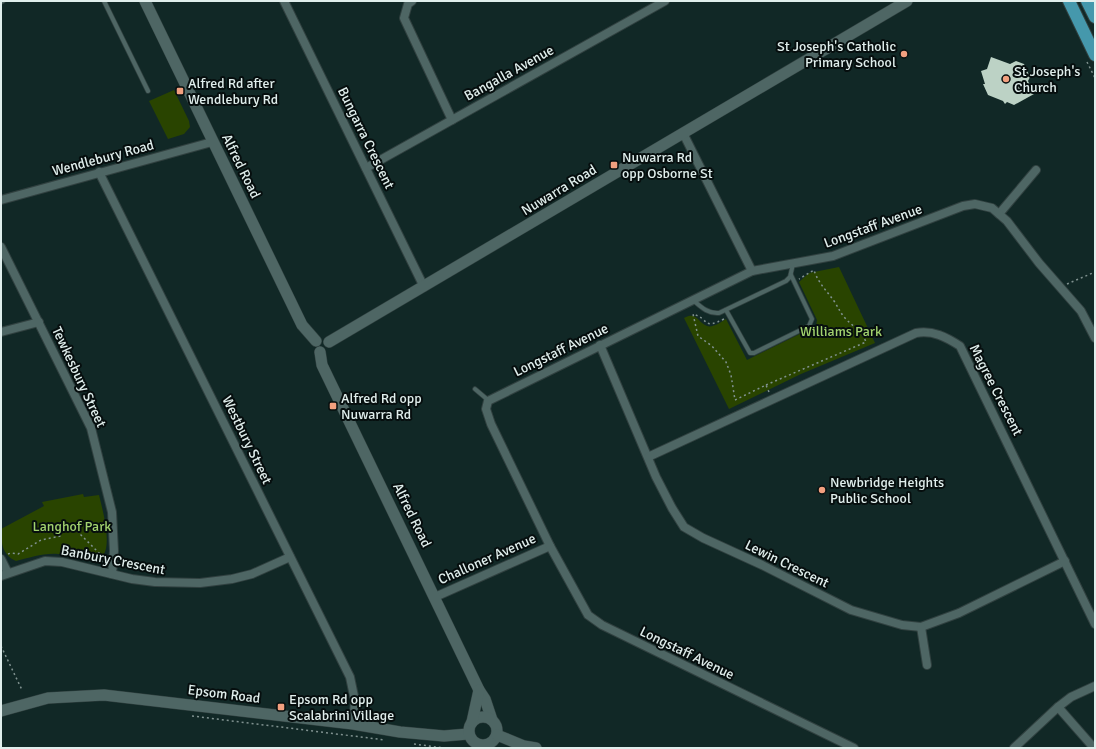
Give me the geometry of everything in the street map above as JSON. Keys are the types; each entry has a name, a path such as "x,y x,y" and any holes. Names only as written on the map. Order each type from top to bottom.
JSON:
{"highway":[{"path":"1069,1 1095,55"},
{"path":"1087,1 1095,17"}],"street":[{"name":"Alfred Road","path":"145,1 302,326 316,341"},
{"name":"Bungarra Crescent","path":"284,1 424,287"},
{"path":"412,1 408,4 404,18 452,120"},
{"name":"Bangalla Avenue","path":"366,168 665,1"},
{"name":"Nuwarra Road","path":"329,342 907,1"},
{"path":"683,133 752,271"},
{"name":"Wendlebury Road","path":"1,200 212,142"},
{"path":"999,214 1036,170"},
{"name":"Westbury Street","path":"100,172 350,677 355,701 353,724"},
{"name":"Longstaff Avenue","path":"854,748 602,625 588,615 550,546 491,424 486,409 488,401 752,271 833,256 963,206 975,204 992,208 1007,221 1039,263 1081,311 1095,338"},
{"name":"Tewkesbury Street","path":"1,247 91,428 112,512 114,551 112,574"},
{"path":"1,332 39,322"},
{"name":"Magree Crescent","path":"648,457 916,333 935,333 960,346 1095,624"},
{"path":"322,338 329,342 328,349 324,352 320,352 315,348 316,341 322,338"},
{"name":"Lewin Crescent","path":"600,345 648,457 672,508 684,527 851,610 902,625 921,626 959,613 1065,561"},
{"name":"Alfred Road","path":"320,352 322,366 479,690 485,699 492,720"},
{"name":"Challoner Avenue","path":"435,597 550,546"},
{"path":"3,557 4,574"},
{"name":"Banbury Crescent","path":"4,574 45,561 62,562 112,574 155,582 200,584 247,576 290,557"},
{"path":"921,626 927,665"},
{"path":"1014,748 1058,707 1071,697 1095,686"},
{"path":"472,722 479,717 492,720 496,727 497,736 492,743 484,746 472,742 468,734 479,690"},
{"name":"Epsom Road","path":"1,711 48,698 104,695 353,724 400,732 444,736 468,734"},
{"path":"1058,707 1094,748"},
{"path":"497,736 518,744 536,748"}],"lane":[{"path":"104,1 148,91"},
{"path":"693,300 712,314 726,310 786,281 791,275 793,264"},
{"path":"726,310 750,353 754,353 809,326 812,323 812,319 791,275"},
{"path":"475,389 488,401"}],"path":[{"path":"730,316 713,324 709,324 698,315 693,314 696,333 700,338 712,346 726,362 731,375 735,400 866,342 860,331 840,312 817,280 814,270 806,273 795,283"},
{"path":"1060,287 1095,272"},
{"path":"766,385 772,399"},
{"path":"3,557 11,553 18,554 41,540 61,536 60,530 70,529"},
{"path":"77,531 103,557 103,572"},
{"path":"1,646 22,690"},
{"path":"190,716 391,741"},
{"path":"414,744 444,748"}],"green space":[{"path":"174,90 189,121 190,127 184,134 168,139 149,101"},
{"name":"Williams Park","path":"839,267 875,343 801,374 729,409 684,318 688,316 695,317 707,326 712,326 726,319 747,360 816,326 817,320 799,282 809,273"},
{"name":"Langhof Park","path":"83,494 84,497 99,495 105,520 107,541 106,550 103,556 97,560 93,560 62,554 52,554 16,561 5,552 1,539 1,529 44,506 42,502"}],"building":[{"name":"St Joseph's Church","path":"991,57 1010,64 1016,61 1024,64 1030,77 1028,81 1034,94 1014,105 1007,102 1005,104 1003,101 988,95 983,84 985,84 981,71 987,69"}],"place":[{"name":"St Joseph's Catholic Primary School","path":"904,54"},
{"name":"St Joseph's Church","path":"1006,79"},
{"name":"Alfred Rd after Wendlebury Rd","path":"180,91"},
{"name":"Nuwarra Rd opp Osborne St","path":"614,165"},
{"name":"Alfred Rd opp Nuwarra Rd","path":"333,406"},
{"name":"Newbridge Heights Public School","path":"822,490"},
{"name":"Epsom Rd opp Scalabrini Village","path":"281,707"}]}
